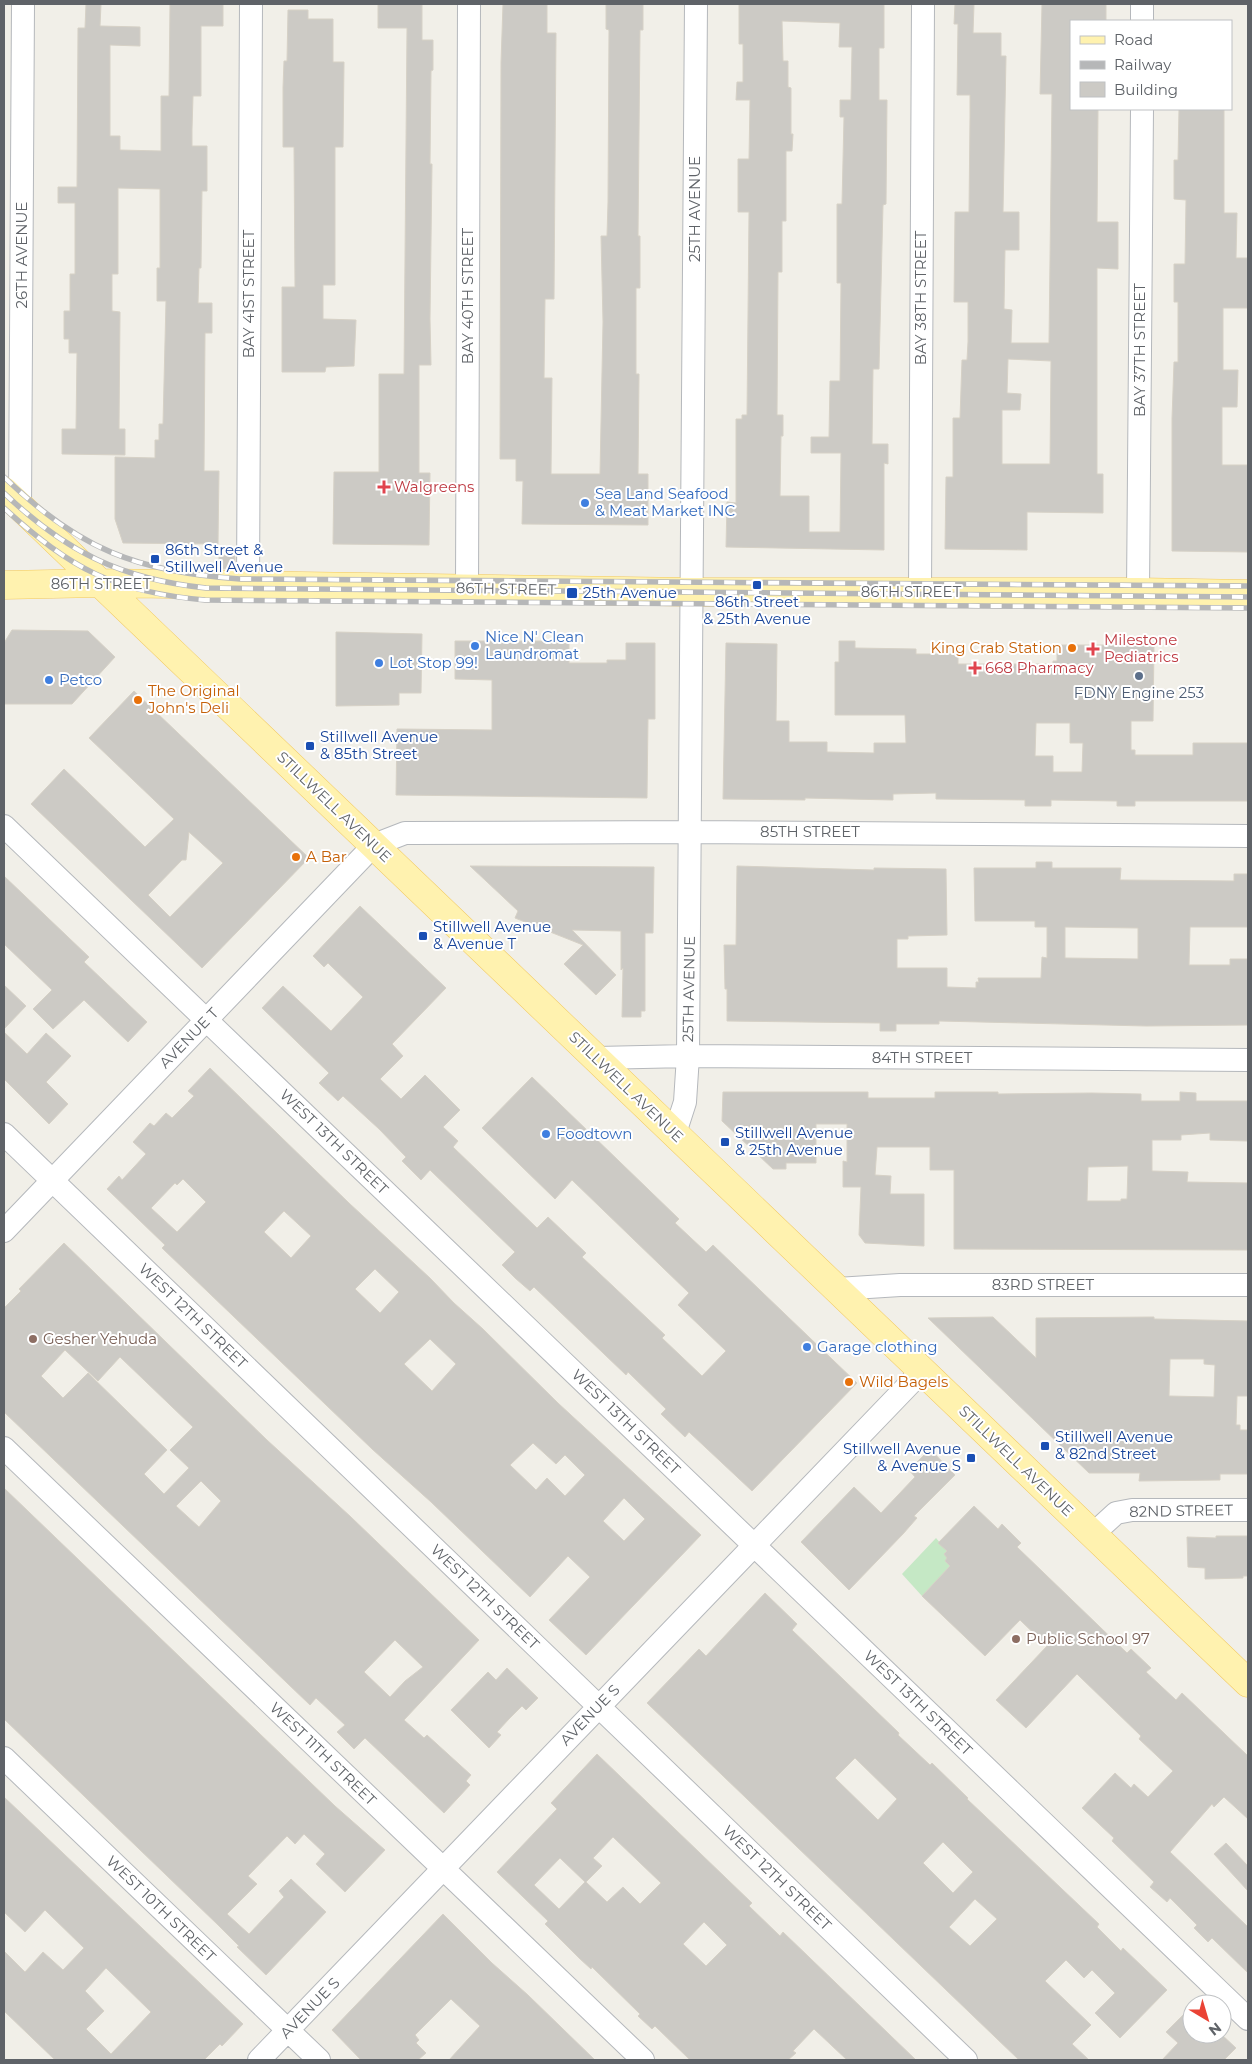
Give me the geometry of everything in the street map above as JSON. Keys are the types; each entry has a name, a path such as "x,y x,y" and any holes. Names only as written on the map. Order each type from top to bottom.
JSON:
{"main road":[{"name":"STILLWELL AVENUE","path":"12,499 1248,1683"},
{"name":"86TH STREET","path":"4,585 100,583 692,592 1138,592 1248,594"}],"street":[{"name":"26TH AVENUE","path":"12,499 23,4"},
{"name":"BAY 41ST STREET","path":"248,585 251,4"},
{"name":"BAY 40TH STREET","path":"467,588 469,4"},
{"name":"25TH AVENUE","path":"675,1133 685,1102 688,1056 696,4"},
{"name":"BAY 38TH STREET","path":"920,592 923,4"},
{"path":"1142,4 1142,20"},
{"name":"BAY 37TH STREET","path":"1138,592 1142,110"},
{"name":"WEST 13TH STREET","path":"4,826 1248,2019"},
{"name":"85TH STREET","path":"374,845 405,833 690,832 1248,836"},
{"name":"AVENUE T","path":"4,1231 374,845"},
{"name":"84TH STREET","path":"596,1058 688,1056 1248,1060"},
{"name":"WEST 12TH STREET","path":"4,1134 966,2060"},
{"name":"83RD STREET","path":"837,1289 900,1284 1248,1285"},
{"name":"AVENUE S","path":"260,2060 922,1371"},
{"name":"WEST 11TH STREET","path":"4,1448 643,2060"},
{"name":"82ND STREET","path":"1093,1534 1116,1513 1132,1510 1248,1510"},
{"name":"WEST 10TH STREET","path":"4,1758 319,2060"}],"green space":[{"path":"936,1538 947,1551 950,1566 922,1596 902,1574"}],"building":[{"path":"86,4 101,4 100,26 140,27 140,46 110,45 110,136 120,136 120,150 161,151 161,96 169,96 170,4 223,4 223,26 201,26 201,96 193,96 192,129 192,146 207,146 207,191 202,191 201,268 199,268 198,303 212,303 212,333 205,333 204,471 219,471 218,544 123,543 115,519 115,457 155,458 155,440 159,440 159,424 163,424 166,301 157,301 157,268 160,268 160,189 118,188 118,274 112,274 112,311 120,312 119,429 125,429 125,455 62,454 62,429 76,429 77,353 69,353 69,339 64,339 64,311 70,311 70,274 75,274 75,203 58,203 58,187 77,187 78,28 85,28"},
{"path":"378,4 422,4 422,40 433,40 430,164 432,164 431,365 419,365 419,473 430,473 429,545 333,544 334,472 379,472 379,374 404,374 407,28 378,28"},
{"path":"503,4 547,4 547,33 556,33 554,299 545,299 544,378 552,378 551,474 600,474 603,322 601,236 607,236 608,202 609,30 606,29 606,4 643,4 643,30 640,30 638,236 640,236 640,288 636,288 636,374 639,374 638,474 648,474 648,525 522,524 523,481 516,481 516,459 500,459 501,63"},
{"path":"739,4 884,4 884,48 879,48 879,100 887,100 886,204 883,205 879,369 873,369 872,444 888,444 888,464 884,463 884,550 726,547 727,502 736,503 736,419 742,419 742,415 747,415 749,212 738,212 738,159 749,159 750,100 736,100 737,82 743,82 743,44 739,44","holes":["782,21 840,23 839,47 852,47 851,100 840,100 840,117 844,117 842,204 837,204 837,283 841,283 840,381 830,381 829,437 811,437 811,453 841,453 840,532 809,532 809,496 780,496 783,415 777,415 778,272 782,272 782,221 786,221 786,151 792,151 793,134 791,134 791,88 788,87 788,61 783,61"]},
{"path":"955,4 974,4 973,33 1001,33 1001,56 1006,56 1003,212 1019,212 1019,250 1005,250 1004,309 1012,310 1011,343 1049,343 1052,94 1040,94 1042,4 1106,4 1106,20 1070,20 1070,110 1098,110 1097,222 1118,222 1118,269 1097,268 1097,474 1103,474 1103,513 1027,512 1027,550 945,549 946,477 953,477 953,418 960,418 962,360 967,360 968,342 968,302 954,302 955,212 969,212 970,95 957,95 958,24 954,24","holes":["1008,359 1051,361 1050,464 1002,464 1002,410 1020,410 1021,394 1007,393"]},
{"path":"288,10 308,10 308,19 333,19 333,62 344,62 343,147 335,147 335,285 323,285 323,319 356,320 354,366 326,367 325,372 282,372 282,287 295,287 294,147 283,147 283,88 284,61 287,61"},
{"path":"1179,110 1224,110 1224,213 1237,213 1236,258 1248,258 1248,308 1223,308 1223,370 1238,370 1237,407 1222,407 1222,465 1248,465 1248,552 1172,551 1172,419 1174,362 1178,362 1178,302 1174,302 1174,264 1185,264 1186,200 1174,199 1174,160 1178,160"},
{"path":"235,555 235,569 219,569 219,556"},
{"name":"Petco","path":"12,630 88,631 115,657 72,704 4,704 4,643"},
{"name":"Lot Stop 99!","path":"336,632 422,634 421,693 399,693 399,705 336,706"},
{"path":"455,641 569,641 569,663 607,663 607,660 626,660 626,643 655,643 655,719 648,719 647,798 396,795 397,729 492,730 492,680 455,679"},
{"path":"839,641 855,641 855,648 916,649 916,654 958,654 958,664 1053,664 1053,661 1057,661 1057,645 1154,645 1153,721 1131,721 1131,750 1135,750 1135,755 1193,755 1193,743 1248,743 1248,801 1135,801 1135,806 1117,806 1117,801 1051,800 1051,806 1025,806 1025,800 936,799 936,793 893,794 893,800 723,799 726,643 777,644 776,721 789,721 789,742 827,742 827,752 874,753 874,743 906,743 905,715 835,715 835,662 839,662","holes":["1036,723 1070,723 1070,743 1083,743 1082,772 1053,772 1053,756 1035,756"]},
{"path":"134,691 309,858 202,968 31,804 64,769 145,847 174,819 89,738","holes":["189,832 223,863 170,917 148,895 182,860 186,860"]},
{"path":"1036,862 1052,862 1052,868 1121,868 1120,880 1234,881 1234,874 1248,874 1248,927 1190,927 1189,965 1230,965 1230,959 1248,959 1248,1025 1146,1026 939,1021 939,1024 896,1024 896,1031 880,1031 880,1023 727,1021 724,945 736,945 737,866 874,870 874,868 946,869 947,935 908,936 908,939 897,939 897,968 947,968 947,987 976,988 976,982 979,982 978,978 1041,978 1042,957 1047,958 1047,927 1035,927 1035,921 975,921 974,868 1036,868","holes":["1065,927 1138,928 1138,959 1065,958"]},
{"path":"470,866 654,867 653,933 645,933 645,1011 641,1011 641,1017 622,1017 623,968 621,970 621,931 572,930 616,975 596,995 564,964 583,945 515,918 518,911"},
{"path":"4,876 89,957 84,962 147,1022 128,1042 84,1000 53,1029 33,1009 52,990 4,944"},
{"path":"360,906 446,988 392,1044 403,1056 380,1079 401,1099 425,1075 460,1110 443,1127 458,1141 453,1147 537,1228 548,1217 586,1253 582,1257 665,1335 662,1338 702,1376 726,1351 678,1305 689,1293 572,1180 555,1199 482,1128 532,1077 679,1219 675,1223 706,1252 713,1245 857,1383 752,1491 689,1432 685,1437 661,1414 666,1409 628,1372 626,1375 534,1287 530,1291 515,1278 502,1265 515,1252 430,1170 421,1180 402,1161 406,1157 379,1129 343,1096 338,1101 319,1083 329,1073 262,1008 283,986 331,1031 363,997 328,963 324,967 313,956"},
{"path":"4,985 26,1006 4,1029"},
{"path":"4,1032 27,1054 46,1033 71,1056 46,1082 68,1104 49,1124 4,1079"},
{"path":"210,1068 558,1403 701,1535 586,1655 549,1620 590,1577 568,1556 530,1597 162,1248 165,1245 107,1189 119,1176 122,1180 146,1154 133,1142 150,1123 154,1126 166,1113 172,1118 194,1096 188,1091","holes":["183,1179 206,1202 177,1232 151,1208 175,1183 177,1185","284,1211 311,1236 291,1258 264,1232","375,1269 399,1292 380,1313 355,1289","430,1339 456,1364 432,1391 404,1364","533,1443 556,1464 565,1455 585,1475 565,1496 547,1478 536,1490 510,1465","624,1498 645,1519 624,1541 603,1521"]},
{"path":"723,1092 868,1092 868,1098 935,1098 935,1092 998,1092 998,1094 1091,1093 1141,1094 1141,1101 1180,1101 1180,1092 1196,1093 1196,1101 1248,1101 1248,1141 1210,1140 1210,1133 1181,1135 1181,1140 1152,1140 1152,1171 1188,1172 1187,1182 1248,1183 1248,1250 954,1249 954,1170 930,1170 930,1147 877,1147 875,1175 891,1176 890,1194 924,1194 924,1246 865,1243 859,1235 861,1187 843,1187 843,1161 847,1162 847,1124 816,1124 816,1163 786,1163 786,1169 773,1169 722,1121","holes":["1128,1166 1127,1199 1121,1199 1121,1201 1087,1201 1088,1167"]},
{"path":"64,1243 267,1440 351,1517 479,1640 404,1720 424,1738 427,1735 471,1775 466,1781 470,1785 444,1813 365,1738 354,1749 337,1732 345,1725 316,1698 310,1705 4,1412 4,1308 21,1291 19,1289","holes":["65,1350 98,1381 120,1357 193,1427 170,1450 189,1468 164,1494 144,1474 167,1450 88,1373 63,1398 41,1376","201,1481 221,1501 199,1527 176,1506","395,1640 423,1667 405,1681 390,1697 364,1672"]},
{"path":"993,1317 1036,1358 1036,1318 1154,1317 1154,1319 1248,1321 1248,1396 1237,1396 1236,1425 1240,1425 1240,1430 1248,1430 1248,1474 1220,1474 1220,1480 1139,1481 1140,1473 1089,1473 928,1318","holes":["1170,1359 1204,1359 1204,1364 1215,1365 1214,1397 1169,1396"]},
{"path":"930,1449 955,1475 914,1516 917,1518 903,1534 849,1590 801,1542 854,1487 881,1513 915,1477 909,1470"},
{"path":"4,1488 335,1806 385,1850 345,1892 316,1864 325,1854 304,1834 295,1844 287,1836 248,1876 257,1884 227,1914 249,1934 284,1897 279,1891 291,1879 326,1912 266,1975 237,1947 239,1946 218,1925 4,1719"},
{"path":"974,1506 998,1529 1002,1524 1021,1543 1017,1547 1127,1653 1131,1649 1151,1668 1146,1672 1176,1700 1182,1693 1248,1756 1248,1819 1224,1797 1214,1807 1212,1804 1170,1852 1248,1927 1248,1973 1212,1938 1208,1942 1194,1928 1197,1925 1170,1898 1167,1902 1150,1887 1154,1882 1112,1841 1114,1838 1082,1808 1115,1773 1131,1788 1134,1784 1148,1797 1173,1771 1139,1739 1141,1736 1077,1674 1026,1728 996,1700 1047,1646 1020,1620 985,1656 922,1596 950,1566 945,1561 947,1558 944,1554 947,1551 938,1543"},
{"path":"1216,1536 1248,1536 1248,1576 1243,1576 1243,1578 1205,1579 1205,1568 1188,1567 1187,1537 1216,1538"},
{"path":"765,1593 797,1624 792,1630 899,1733 898,1735 930,1765 932,1763 967,1799 1099,1924 1097,1927 1121,1951 1123,1948 1167,1990 1120,2038 1095,2013 1115,1993 1092,1970 1084,1978 1066,1960 1045,1981 1091,2025 1072,2044 1089,2060 1019,2060 647,1703 699,1649 706,1656","holes":["855,1758 897,1799 878,1820 835,1778","943,1842 973,1872 953,1893 923,1863","975,1899 997,1919 970,1946 949,1927"]},
{"path":"507,1668 538,1698 526,1710 522,1706 509,1719 497,1732 501,1735 489,1748 451,1710 488,1672 496,1680"},
{"path":"597,1754 752,1903 749,1906 780,1936 783,1932 916,2060 847,2060 814,2029 793,2051 796,2053 788,2060 690,2060 655,2026 652,2029 638,2016 640,2014 592,1967 591,1969 579,1958 545,1924 548,1921 497,1872 557,1809 551,1803","holes":["613,1837 661,1883 640,1904 623,1887 607,1902 586,1882 602,1866 593,1858","560,1858 585,1882 559,1909 534,1885","704,1922 727,1945 706,1966 683,1944"]},
{"path":"4,1797 243,2024 222,2046 220,2044 204,2060 55,2060 4,2011 4,1951 25,1972 43,1952 63,1970 84,1948 45,1910 25,1932 4,1912","holes":["106,1968 151,2012 111,2054 86,2029 104,2011 85,1991"]},
{"path":"1226,1843 1248,1866 1248,1891 1214,1854"},
{"path":"443,1914 595,2060 449,2060 480,2026 451,1999 415,2035 419,2040 416,2043 426,2053 418,2060 361,2060 332,2030"},
{"path":"1182,2016 1182,2044 1232,2044 1236,2048 1224,2060 1162,2060 1178,2043 1166,2032"}],"railway":[{"path":"4,477 58,523 111,552 170,570 240,579 1248,586"},
{"path":"4,493 27,514 50,531 73,547 96,559 121,570 147,578 206,588 1248,597"},
{"path":"4,508 51,547 73,562 96,574 145,591 205,600 1248,608"}],"place":[{"name":"Walgreens","path":"384,487"},
{"name":"Sea Land Seafood & Meat Market INC","path":"585,503"},
{"name":"86th Street & Stillwell Avenue","path":"155,559"},
{"name":"86th Street & 25th Avenue","path":"757,585"},
{"name":"25th Avenue","path":"572,593"},
{"name":"Nice N' Clean Laundromat","path":"475,646"},
{"name":"King Crab Station","path":"1072,648"},
{"name":"Milestone Pediatrics","path":"1093,649"},
{"name":"Lot Stop 99!","path":"379,663"},
{"name":"668 Pharmacy","path":"975,668"},
{"name":"FDNY Engine 253","path":"1139,676"},
{"name":"Petco","path":"49,680"},
{"name":"The Original John's Deli","path":"138,700"},
{"name":"Stillwell Avenue & 85th Street","path":"310,746"},
{"name":"A Bar","path":"296,857"},
{"name":"Stillwell Avenue & Avenue T","path":"423,936"},
{"name":"Foodtown","path":"546,1134"},
{"name":"Stillwell Avenue & 25th Avenue","path":"725,1142"},
{"name":"Gesher Yehuda","path":"33,1339"},
{"name":"Garage clothing","path":"807,1347"},
{"name":"Wild Bagels","path":"849,1382"},
{"name":"Stillwell Avenue & 82nd Street","path":"1045,1446"},
{"name":"Stillwell Avenue & Avenue S","path":"971,1458"},
{"name":"Public School 97","path":"1016,1639"}]}
